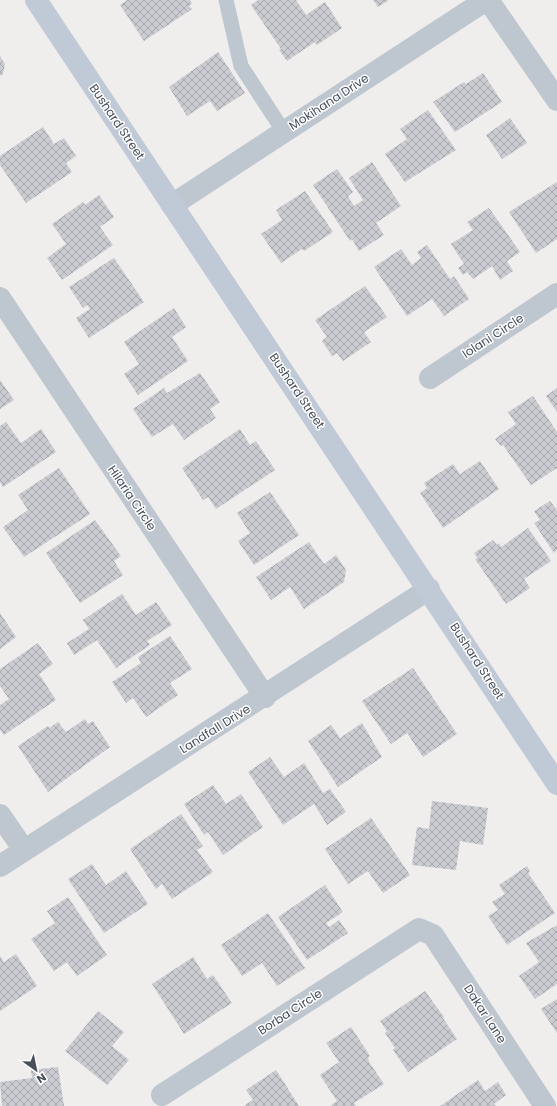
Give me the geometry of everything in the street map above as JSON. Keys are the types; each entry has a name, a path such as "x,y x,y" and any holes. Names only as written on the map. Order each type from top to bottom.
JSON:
{"street":[{"name":"Bushard Street","path":"36,0 557,784"},
{"name":"Mokihana Drive","path":"172,205 487,0"},
{"path":"487,0 557,100"},
{"name":"Iolani Circle","path":"430,378 557,294"},
{"name":"Hilaria Circle","path":"0,298 265,697"},
{"name":"Landfall Drive","path":"0,866 265,697 429,590"},
{"path":"0,815 24,850"},
{"name":"Borba Circle","path":"162,1095 419,929"},
{"name":"Dakar Lane","path":"419,929 433,935 546,1106"}],"lane":[{"path":"226,0 241,66 284,132"}],"building":[{"path":"127,0 190,0 192,4 189,6 192,9 144,41 120,5"},
{"path":"258,0 296,0 306,15 325,2 342,28 317,45 315,42 287,61 279,50 281,49 251,5"},
{"path":"373,0 389,0 378,7"},
{"path":"218,52 245,93 217,111 210,101 187,116 169,87"},
{"path":"0,56 5,64 3,74 0,76"},
{"path":"483,73 502,102 455,132 433,102 464,82 466,84"},
{"path":"428,110 456,150 405,182 385,154 407,139 400,129"},
{"path":"510,118 527,143 502,159 486,135"},
{"path":"43,127 54,144 64,138 76,156 66,163 72,172 26,203 0,165 0,156"},
{"path":"372,162 401,206 376,223 384,235 359,251 352,239 350,241 313,185 337,169 353,192 348,196 354,206 363,200 349,178"},
{"path":"557,182 557,239 536,253 509,212"},
{"path":"305,191 333,232 304,251 302,249 281,263 261,234 282,220 276,210"},
{"path":"99,195 114,217 100,227 113,245 62,280 47,258 66,244 52,224 83,202 85,205"},
{"path":"489,208 520,252 507,261 513,271 500,280 492,266 473,279 467,272 463,275 458,268 464,264 451,244 473,230 467,222"},
{"path":"427,245 450,279 454,276 469,299 444,316 432,299 407,316 374,267 401,249 412,265 421,258 417,252"},
{"path":"114,258 144,302 89,338 76,318 90,309 87,305 83,308 69,287"},
{"path":"365,286 387,317 364,332 371,342 343,361 337,353 332,356 322,341 327,337 315,320"},
{"path":"174,308 186,327 172,337 188,361 138,395 124,374 139,364 124,342"},
{"path":"200,373 220,402 210,409 216,418 184,440 173,424 152,437 133,409 164,388 167,393"},
{"path":"0,380 14,400 0,409"},
{"path":"557,388 557,412 546,396"},
{"path":"533,396 557,432 557,468 531,485 503,445 501,446 495,439 516,424 508,412"},
{"path":"6,422 21,443 41,429 56,452 3,487 0,482 0,426"},
{"path":"240,429 250,445 256,441 275,470 216,509 208,497 203,500 182,468"},
{"path":"480,461 499,489 443,528 420,493 427,488 424,483 453,464 460,474"},
{"path":"59,468 90,514 24,557 3,527 28,510 18,495"},
{"path":"270,492 299,535 254,565 238,541 250,533 237,513"},
{"path":"550,501 557,510 557,550 554,553 534,523 540,520 534,511"},
{"path":"95,520 121,556 114,561 123,575 80,603 46,553"},
{"path":"528,528 551,561 524,579 530,588 506,604 475,559 478,558 474,553 493,540 497,545 499,543 501,547"},
{"path":"309,542 324,564 336,555 346,570 344,582 304,609 290,587 271,600 256,577"},
{"path":"122,594 136,615 156,602 172,625 147,641 150,645 116,668 97,640 74,655 67,643 89,629 83,620"},
{"path":"0,613 16,637 0,649"},
{"path":"170,636 192,669 170,683 178,695 146,717 133,698 126,703 112,682 141,663 138,657"},
{"path":"38,643 53,664 39,674 56,700 4,735 0,730 0,705 9,699 0,686 0,669"},
{"path":"413,668 457,734 423,757 407,733 391,744 362,701"},
{"path":"85,719 88,724 93,721 110,747 48,792 18,746 48,726 49,728 58,722 66,732"},
{"path":"362,723 382,757 338,787 308,741 331,725 340,738"},
{"path":"270,757 284,777 304,763 323,793 330,789 346,812 327,825 314,804 283,825 248,772"},
{"path":"213,785 226,804 241,794 263,827 223,855 208,832 204,835 184,804"},
{"path":"432,801 488,808 483,845 460,841 456,870 412,865 417,827 429,829"},
{"path":"181,814 203,846 197,850 213,872 172,899 162,884 156,889 130,849"},
{"path":"371,818 410,875 383,893 368,871 348,884 325,849"},
{"path":"92,864 106,885 126,871 148,904 104,933 68,879"},
{"path":"527,866 530,871 528,873 555,913 507,945 488,916 498,910 492,902 505,894 499,885"},
{"path":"325,885 343,912 326,923 329,927 339,920 348,933 307,960 278,917"},
{"path":"68,897 107,955 77,976 67,962 54,971 31,939 55,923 47,911"},
{"path":"268,913 305,968 277,986 262,963 242,976 221,945"},
{"path":"557,925 557,984 535,999 519,976 539,962 526,943"},
{"path":"16,954 37,986 0,1011 0,956 4,962"},
{"path":"193,957 207,979 213,975 232,1003 184,1034 152,984"},
{"path":"425,991 444,1017 443,1018 457,1039 408,1072 393,1050 395,1048 385,1033 387,1031 380,1021"},
{"path":"557,999 557,1033 541,1009"},
{"path":"98,1011 124,1032 112,1046 129,1060 107,1085 65,1051"},
{"path":"351,1027 370,1056 368,1057 369,1062 384,1084 354,1103 356,1106 330,1106 337,1101 320,1075 339,1062 326,1043"},
{"path":"58,1067 64,1106 2,1106 0,1082 32,1078 31,1070"},
{"path":"276,1070 299,1106 245,1106 253,1100 246,1090"},
{"path":"478,1080 485,1091 498,1082 506,1095 494,1104 496,1106 440,1106"}]}
